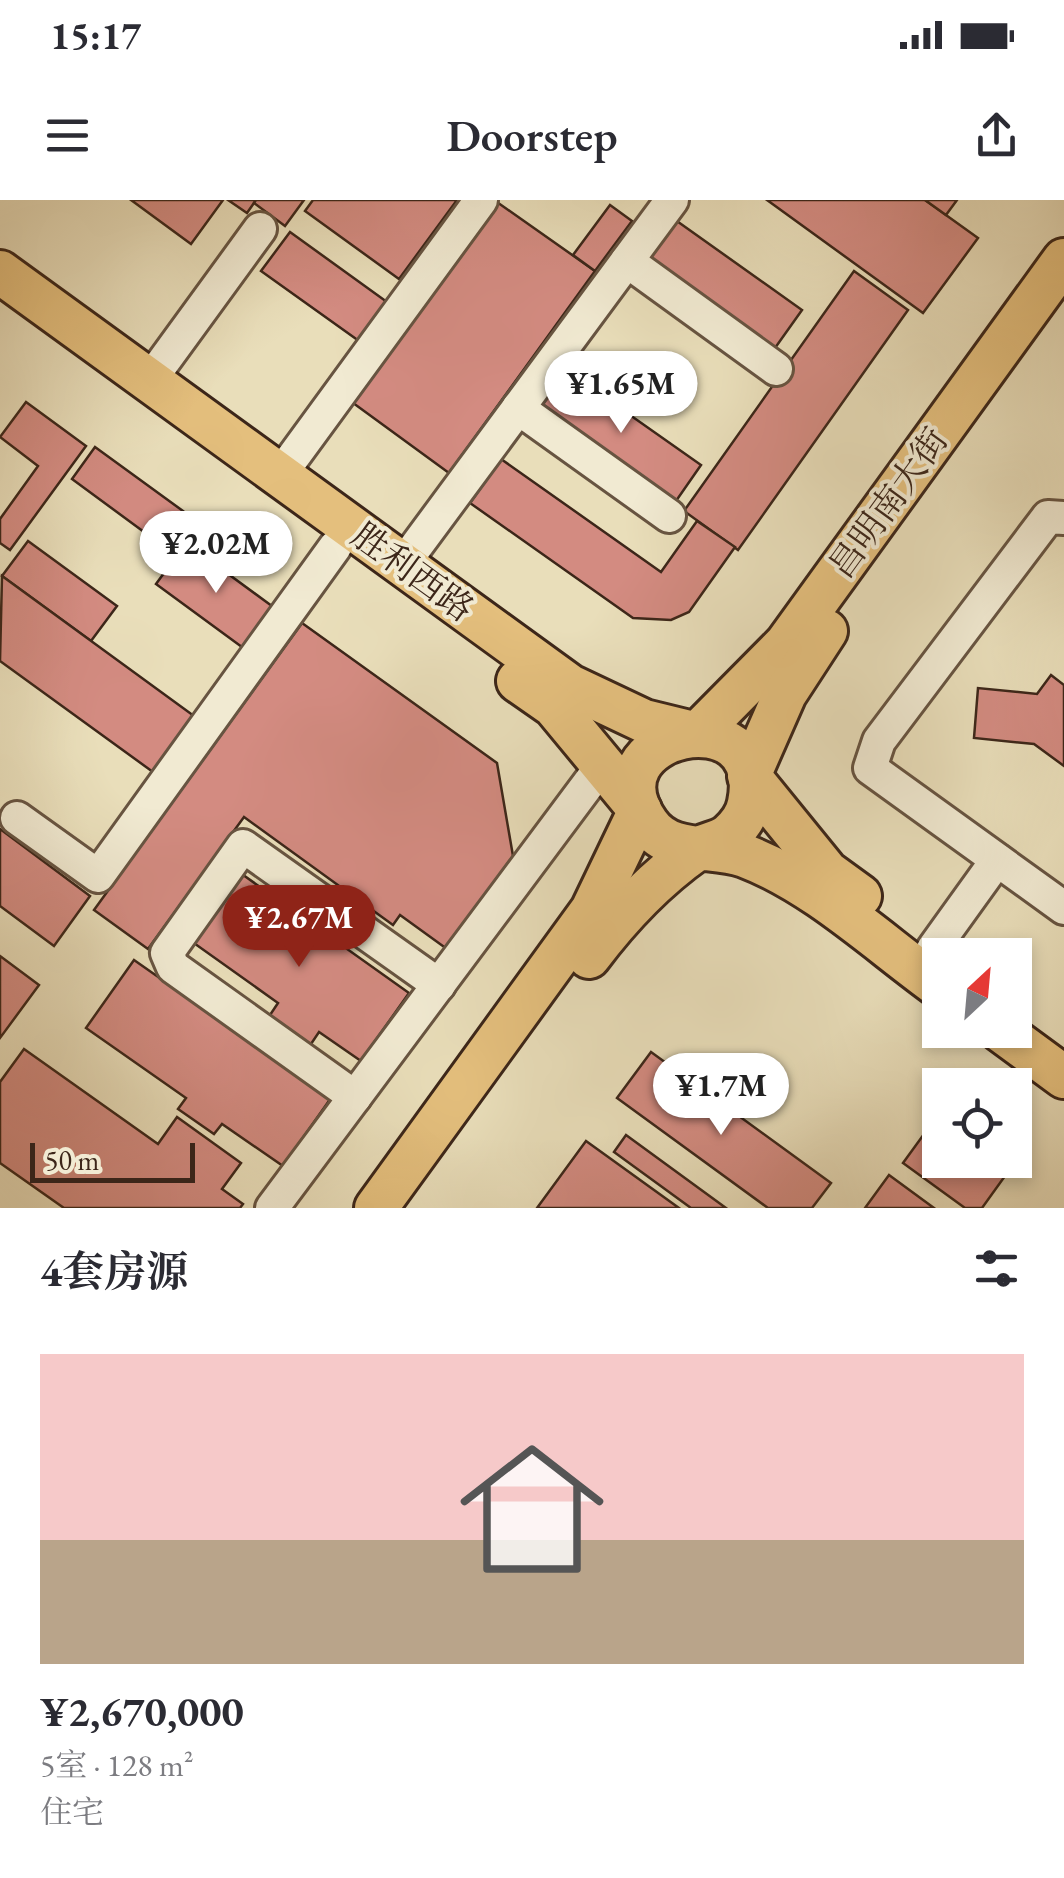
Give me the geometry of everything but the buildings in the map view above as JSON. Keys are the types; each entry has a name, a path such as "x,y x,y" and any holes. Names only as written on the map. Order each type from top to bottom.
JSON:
{"main road":[{"name":"昌明南大街","path":"697,734 786,644 1064,260"},
{"name":"胜利西路","path":"0,272 570,686 644,722 697,734"},
{"name":"昌明南大街","path":"749,776 806,658 1064,303"},
{"name":"胜利西路","path":"0,304 554,706 640,810"},
{"path":"376,1208 592,910 640,810 637,782 648,756 670,739 697,734 730,747 827,872 922,951"},
{"path":"407,1208 613,924 699,847 722,840 740,823 750,800 749,776"},
{"path":"640,810 663,839 743,855 922,955"},
{"path":"1032,1021 1064,1044"},
{"path":"1025,1048 1064,1077"}],"lane":[{"path":"280,476 481,200"},
{"path":"403,564 672,200"},
{"path":"150,380 260,229"},
{"path":"627,261 776,369"},
{"path":"518,408 669,516"},
{"path":"1064,517 1048,517 872,753 870,768 1064,908"},
{"path":"16,818 98,876 335,547"},
{"path":"272,1208 604,763"},
{"path":"355,1097 173,967 167,952 243,846 438,985"},
{"path":"953,938 997,860"}]}
